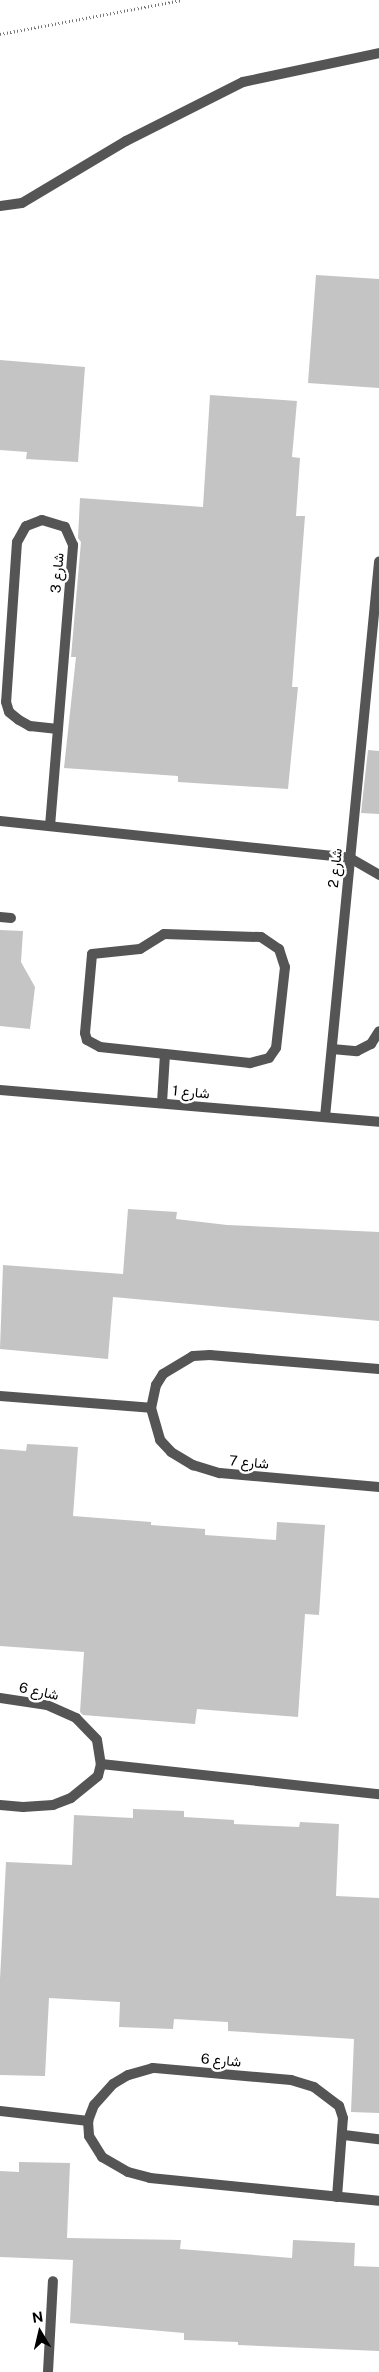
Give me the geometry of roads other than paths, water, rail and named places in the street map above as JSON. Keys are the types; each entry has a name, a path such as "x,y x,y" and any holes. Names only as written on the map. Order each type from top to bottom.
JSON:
{"street":[{"path":"0,206 22,203 126,141 243,82 379,53"},
{"name":"شارع 3","path":"50,826 73,545 65,527 42,520 26,526 17,542 6,702 19,720 30,726 58,728"},
{"name":"شارع 2","path":"325,1117 350,858 376,623 379,562"},
{"path":"0,821 350,858 379,875"},
{"path":"170,934 261,937 279,949 285,967 276,1048 268,1058 250,1063 165,1054 100,1047 87,1040 84,1033 92,954 140,949 170,934"},
{"path":"332,1049 357,1050 371,1044 379,1031"},
{"path":"162,1103 165,1054"},
{"name":"شارع 1","path":"0,1090 379,1122"},
{"name":"شارع 7","path":"379,1370 210,1355 193,1356 164,1374 156,1385 151,1408 160,1440 171,1452 193,1465 220,1474 379,1487"},
{"path":"0,1396 151,1408"},
{"name":"شارع 6","path":"0,1698 47,1705 76,1718 97,1740 102,1764"},
{"path":"0,1805 46,1806 71,1798 98,1776 102,1764 379,1794"},
{"name":"شارع 6","path":"88,2121 94,2104 113,2084 128,2075 153,2068 291,2080 314,2087 339,2106 344,2135 337,2197"},
{"path":"0,2111 88,2121 89,2136 102,2158 128,2172 150,2178 379,2201"},
{"path":"344,2135 379,2139"},
{"path":"48,2372 53,2281"}]}
